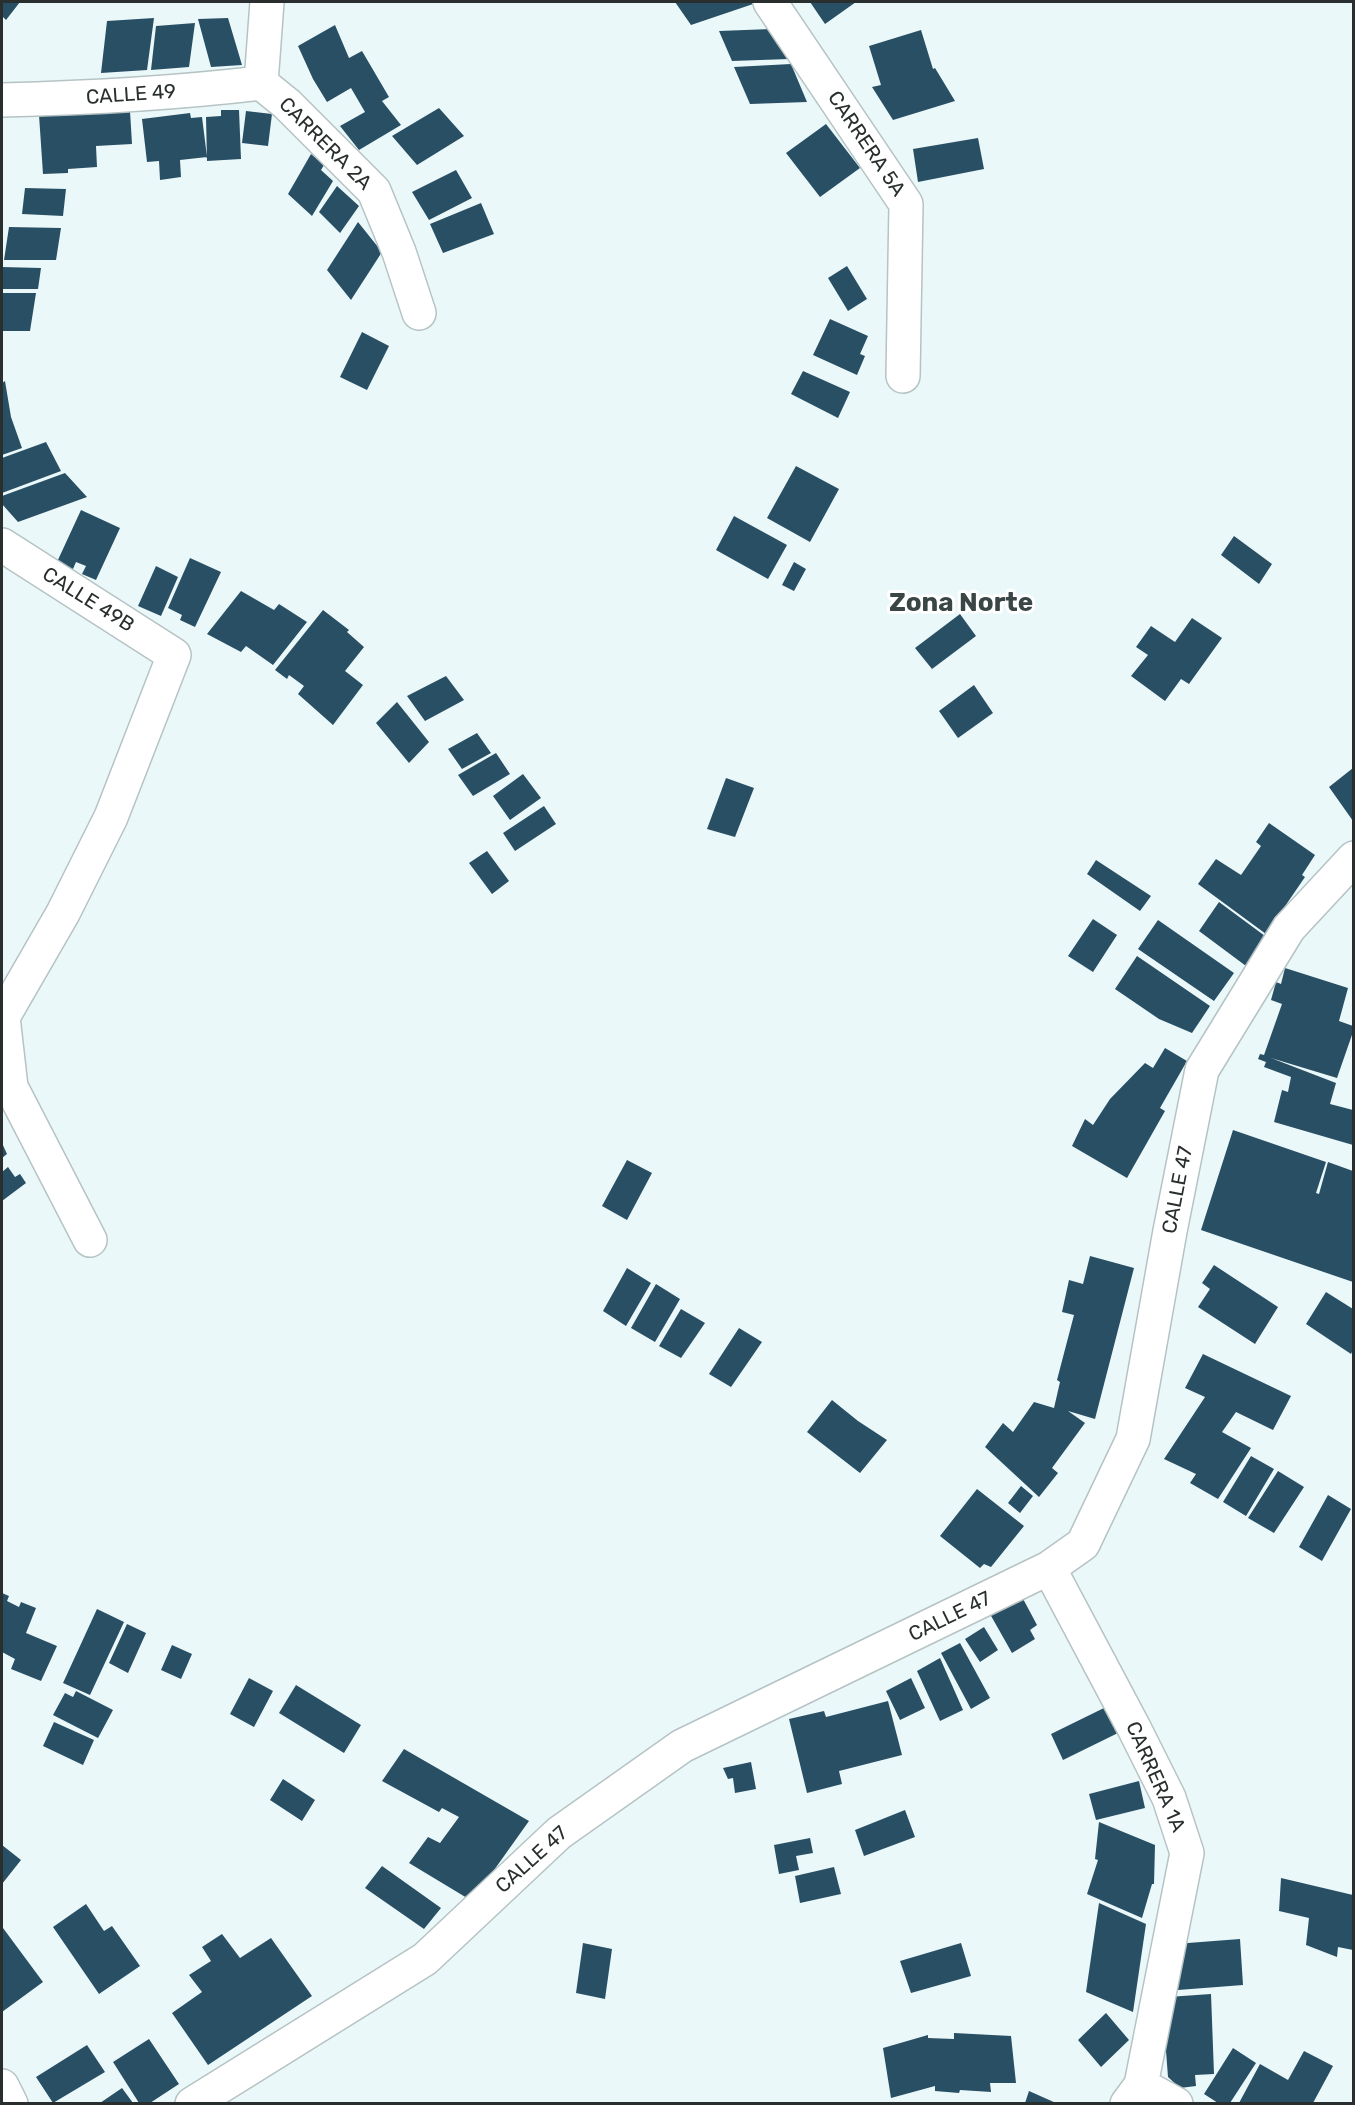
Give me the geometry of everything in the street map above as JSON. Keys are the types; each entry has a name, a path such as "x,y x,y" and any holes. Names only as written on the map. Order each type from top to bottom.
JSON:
{"street":[{"path":"261,83 267,2"},
{"name":"CARRERA 5A","path":"770,2 906,204 903,376"},
{"name":"CALLE 49","path":"2,100 120,96 261,83"},
{"name":"CARRERA 2A","path":"261,83 286,104 374,191 399,252 418,313"},
{"name":"CALLE 49B","path":"2,546 174,655 111,817 63,913 3,1017 11,1087 90,1240"},
{"name":"CALLE 47","path":"192,2103 425,1959 559,1833 682,1746 1049,1568 1083,1544 1133,1439 1170,1231 1202,1070 1288,928 1353,858"},
{"name":"CARRERA 1A","path":"1049,1568 1169,1798 1187,1853 1134,2094"},
{"path":"2,2086 11,2103"},
{"path":"1134,2094 1176,2103"}],"building":[{"path":"2,2 20,2 6,20 2,16"},
{"path":"675,2 759,2 691,25"},
{"path":"810,2 856,2 825,24"},
{"path":"154,18 147,70 101,73 107,21"},
{"path":"228,18 242,65 211,67 198,19"},
{"path":"195,23 189,67 151,70 156,26"},
{"path":"335,25 349,58 362,51 389,97 382,101 401,125 359,150 340,126 365,112 351,88 327,102 313,79 298,46"},
{"path":"771,29 777,44 783,44 789,59 732,61 719,31"},
{"path":"921,30 933,69 935,68 955,101 893,120 872,87 881,85 869,46"},
{"path":"791,64 807,102 750,104 734,67"},
{"path":"439,108 464,136 417,165 392,136"},
{"path":"221,110 239,110 241,159 207,161 206,117 221,116"},
{"path":"130,111 132,144 96,146 97,167 68,169 68,173 43,174 39,115"},
{"path":"246,111 272,114 268,146 242,143"},
{"path":"190,113 191,118 202,117 207,157 180,160 181,177 160,180 159,161 147,162 142,119"},
{"path":"826,124 860,168 820,197 786,153"},
{"path":"978,138 984,169 918,182 913,149"},
{"path":"311,154 324,165 321,170 333,181 312,216 288,194"},
{"path":"456,170 472,198 429,220 412,192"},
{"path":"337,186 359,206 340,233 319,212"},
{"path":"25,188 66,189 63,216 22,214"},
{"path":"481,203 494,234 443,253 430,224"},
{"path":"358,222 382,252 351,300 327,270"},
{"path":"9,227 61,228 56,260 4,260"},
{"path":"847,266 867,299 848,311 828,278"},
{"path":"2,267 41,268 38,289 2,289"},
{"path":"2,293 36,293 30,331 2,331"},
{"path":"830,319 868,336 860,354 865,356 857,375 813,355"},
{"path":"362,332 389,346 367,390 340,377"},
{"path":"803,371 850,392 838,418 791,394"},
{"path":"5,381 11,417 22,448 2,455 2,383"},
{"path":"46,442 61,471 2,493 2,458"},
{"path":"796,466 839,489 810,542 767,518"},
{"path":"65,473 87,497 18,522 2,504 2,496"},
{"path":"81,510 120,528 96,580 82,574 86,566 76,562 73,569 57,562"},
{"path":"734,516 787,545 768,579 716,550"},
{"path":"1234,536 1272,564 1259,584 1221,555"},
{"path":"190,558 221,572 195,627 180,620 182,615 168,608"},
{"path":"794,562 806,569 794,591 782,585"},
{"path":"156,566 178,577 161,616 138,606"},
{"path":"241,591 274,610 279,604 307,622 273,665 246,646 241,652 207,634"},
{"path":"323,610 349,630 347,632 364,647 345,671 363,685 333,725 298,694 304,686 289,675 287,679 275,670"},
{"path":"960,614 976,636 932,669 915,648"},
{"path":"1192,618 1222,638 1189,684 1181,679 1165,701 1131,676 1148,655 1136,647 1151,626 1175,642"},
{"path":"446,676 464,700 425,721 407,696"},
{"path":"974,685 993,713 958,738 939,711"},
{"path":"397,702 429,742 409,763 376,723"},
{"path":"477,733 491,753 462,769 448,749"},
{"path":"496,753 510,774 473,796 458,775"},
{"path":"1353,768 1353,821 1329,787"},
{"path":"523,774 541,798 510,820 493,796"},
{"path":"726,778 754,788 735,837 707,829"},
{"path":"544,806 556,824 515,851 503,833"},
{"path":"1269,823 1315,855 1302,875 1305,877 1266,934 1198,884 1216,859 1241,875 1261,846 1256,842"},
{"path":"487,851 509,881 492,894 469,863"},
{"path":"1096,860 1151,896 1140,911 1087,874"},
{"path":"1219,902 1265,936 1246,966 1199,931"},
{"path":"1093,919 1117,935 1093,972 1068,956"},
{"path":"1158,920 1234,973 1214,1001 1138,949"},
{"path":"1137,956 1210,1006 1192,1033 1159,1019 1115,989"},
{"path":"1285,968 1348,988 1339,1021 1353,1026 1353,1032 1337,1078 1271,1058 1336,1083 1330,1104 1353,1110 1353,1145 1274,1122 1282,1090 1288,1092 1291,1077 1264,1067 1266,1062 1258,1059 1260,1054 1264,1055 1282,1004 1271,1000 1276,982 1281,984"},
{"path":"1165,1048 1187,1061 1160,1108 1165,1111 1127,1178 1072,1146 1085,1119 1093,1125 1110,1099 1145,1063 1153,1068"},
{"path":"1233,1130 1326,1162 1316,1193 1319,1194 1328,1162 1353,1171 1353,1282 1201,1230"},
{"path":"2,1143 7,1154 2,1158"},
{"path":"627,1160 652,1173 627,1220 602,1206"},
{"path":"8,1167 15,1177 20,1174 26,1183 2,1201 2,1172"},
{"path":"1090,1256 1134,1268 1095,1419 1068,1411 1085,1423 1052,1468 1058,1473 1039,1497 985,1447 1003,1423 1013,1432 1034,1402 1054,1408 1060,1382 1057,1380 1074,1315 1062,1312 1069,1280 1083,1284"},
{"path":"1214,1265 1278,1307 1255,1344 1198,1307 1210,1289 1202,1283"},
{"path":"627,1268 651,1283 626,1326 603,1311"},
{"path":"656,1284 680,1299 655,1342 631,1328"},
{"path":"1326,1292 1353,1309 1353,1350 1351,1354 1306,1324"},
{"path":"681,1309 705,1323 681,1358 659,1346"},
{"path":"739,1328 762,1342 731,1387 709,1374"},
{"path":"1203,1354 1291,1396 1273,1430 1236,1412 1222,1432 1251,1448 1218,1499 1190,1483 1196,1474 1164,1459 1205,1397 1185,1388"},
{"path":"832,1400 887,1440 860,1473 807,1432"},
{"path":"1251,1456 1274,1469 1246,1516 1223,1502"},
{"path":"1278,1471 1304,1487 1274,1533 1248,1518"},
{"path":"1021,1486 1033,1496 1020,1513 1008,1503"},
{"path":"977,1489 1024,1526 991,1567 984,1564 980,1568 940,1536"},
{"path":"1328,1495 1351,1509 1322,1561 1299,1547"},
{"path":"2,1593 9,1596 7,1601 19,1607 21,1602 36,1608 26,1633 57,1646 41,1681 11,1669 15,1659 2,1652"},
{"path":"1021,1595 1037,1625 1030,1630 1035,1639 1012,1653 990,1614"},
{"path":"97,1609 124,1622 90,1695 63,1683"},
{"path":"127,1624 146,1633 128,1673 109,1663"},
{"path":"984,1627 998,1650 980,1662 965,1639"},
{"path":"960,1643 990,1698 971,1709 941,1653"},
{"path":"172,1645 192,1654 181,1679 161,1670"},
{"path":"940,1658 963,1710 940,1721 917,1671"},
{"path":"249,1678 273,1691 254,1727 230,1714"},
{"path":"911,1678 925,1708 900,1720 886,1691"},
{"path":"296,1685 361,1725 344,1753 279,1713"},
{"path":"76,1691 113,1710 98,1738 53,1715 65,1693 73,1697"},
{"path":"888,1701 902,1755 839,1771 842,1784 807,1793 789,1719 824,1711 826,1717"},
{"path":"1106,1707 1118,1733 1063,1760 1051,1734"},
{"path":"54,1722 94,1740 83,1765 43,1746"},
{"path":"404,1749 529,1821 472,1901 409,1863 428,1837 440,1843 459,1817 442,1808 439,1812 382,1781"},
{"path":"751,1762 756,1789 735,1793 733,1778 728,1779 723,1768"},
{"path":"283,1779 315,1800 302,1821 270,1800"},
{"path":"1139,1781 1145,1808 1096,1820 1089,1794"},
{"path":"905,1810 915,1837 864,1856 855,1830"},
{"path":"1099,1822 1155,1845 1154,1884 1152,1884 1142,1918 1087,1894 1098,1860 1095,1859"},
{"path":"810,1838 813,1853 796,1856 799,1870 779,1874 774,1845"},
{"path":"2,1845 21,1860 2,1884"},
{"path":"382,1866 441,1908 424,1929 365,1888"},
{"path":"834,1867 841,1894 800,1903 795,1876"},
{"path":"1281,1878 1353,1895 1353,1950 1338,1947 1337,1957 1306,1945 1309,1918 1279,1911"},
{"path":"1099,1903 1146,1924 1133,2012 1086,1992"},
{"path":"86,1904 104,1931 112,1926 140,1966 99,1994 53,1927"},
{"path":"3,1928 43,1982 2,2012 2,1930"},
{"path":"222,1934 240,1958 271,1938 312,1996 208,2065 172,2013 202,1992 189,1975 211,1961 202,1947"},
{"path":"1240,1939 1243,1985 1178,1990 1175,1944"},
{"path":"583,1943 612,1949 605,1999 576,1993"},
{"path":"961,1943 971,1976 911,1993 900,1961"},
{"path":"1211,1994 1214,2074 1195,2075 1196,2086 1180,2088 1168,2077 1164,2025 1170,2025 1168,1997"},
{"path":"1106,2013 1129,2040 1101,2067 1078,2040"},
{"path":"954,2033 1011,2036 1016,2083 990,2083 991,2092 935,2091 935,2086 891,2098 883,2048 928,2035 928,2038 954,2039"},
{"path":"149,2039 179,2084 150,2103 139,2103 113,2062"},
{"path":"87,2045 105,2072 53,2103 36,2077"},
{"path":"1233,2048 1256,2063 1230,2103 1218,2103 1204,2094"},
{"path":"1304,2051 1333,2066 1313,2103 1239,2103 1260,2064 1288,2080"},
{"path":"122,2088 133,2103 100,2103"},
{"path":"1029,2091 1056,2103 1025,2103"}],"district":[{"name":"Zona Norte","path":"961,603"}]}
